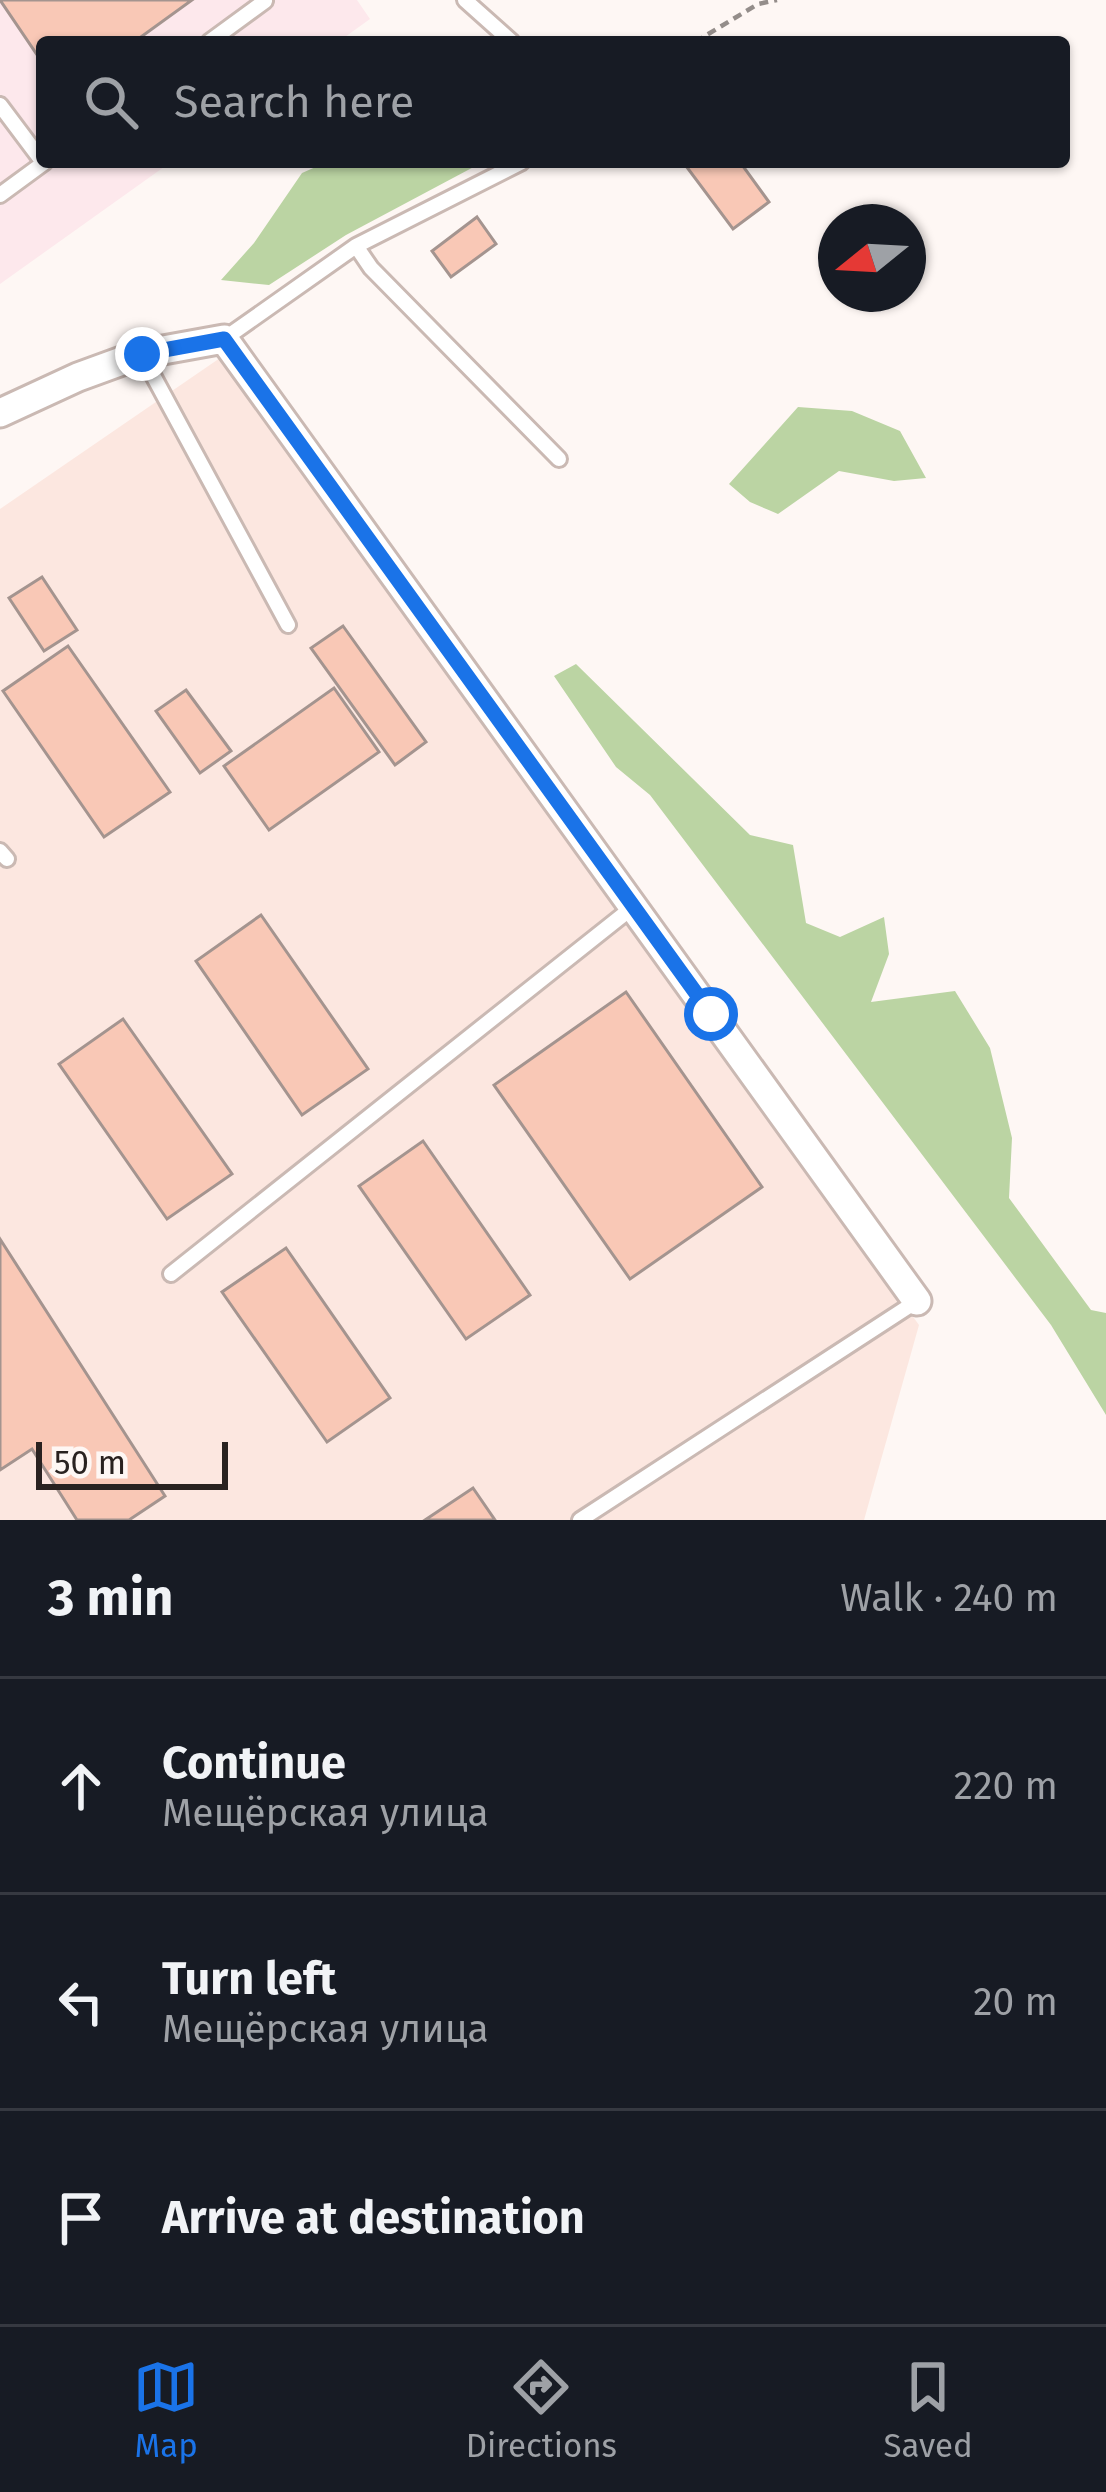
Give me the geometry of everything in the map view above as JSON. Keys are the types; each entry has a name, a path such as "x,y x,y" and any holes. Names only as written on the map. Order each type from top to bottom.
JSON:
{"street":[{"path":"0,413 142,354 224,339 916,1300"}],"lane":[{"path":"465,0 505,36"},
{"path":"216,36 265,1"},
{"path":"0,105 36,153"},
{"path":"0,195 36,167"},
{"path":"224,339 356,246 510,168"},
{"path":"356,246 371,268 559,459"},
{"path":"142,354 288,625"},
{"path":"171,1274 633,907"},
{"path":"580,1520 916,1300"}],"path":[{"path":"704,36 758,4 777,0"}],"shaded area":[{"path":"0,0 357,0 370,19 346,36 36,36 36,168 163,168 0,284"},
{"path":"220,358 919,1325 864,1520 0,1520 0,509"}],"green space":[{"path":"313,168 472,168 346,235 269,285 221,280 254,243 302,173"},
{"path":"798,407 852,411 900,431 926,478 894,481 839,471 778,514 750,502 729,484"},
{"path":"576,664 750,835 793,845 806,923 840,937 884,917 889,954 871,1002 955,991 990,1048 1012,1138 1009,1198 1091,1310 1106,1313 1106,1415 1051,1325 650,795 616,767 554,676"}],"building":[{"path":"0,0 192,0 142,36 36,36 36,53"},
{"path":"687,168 744,168 769,202 733,229"},
{"path":"477,217 496,244 451,277 432,251"},
{"path":"42,577 77,630 44,651 9,598"},
{"path":"343,626 426,742 395,765 311,648"},
{"path":"68,646 170,792 104,837 3,691"},
{"path":"334,688 379,752 269,830 224,766"},
{"path":"186,690 231,751 200,773 156,711"},
{"path":"261,915 368,1069 302,1115 196,961"},
{"path":"626,992 762,1187 630,1279 494,1085"},
{"path":"123,1019 232,1174 167,1219 59,1064"},
{"path":"423,1141 530,1295 466,1339 359,1186"},
{"path":"0,1239 165,1496 129,1520 77,1520 32,1449 0,1470"},
{"path":"286,1248 390,1398 327,1442 222,1292"},
{"path":"473,1488 495,1520 425,1520"}],"route":[{"path":"142,354 224,339 711,1014"}]}
